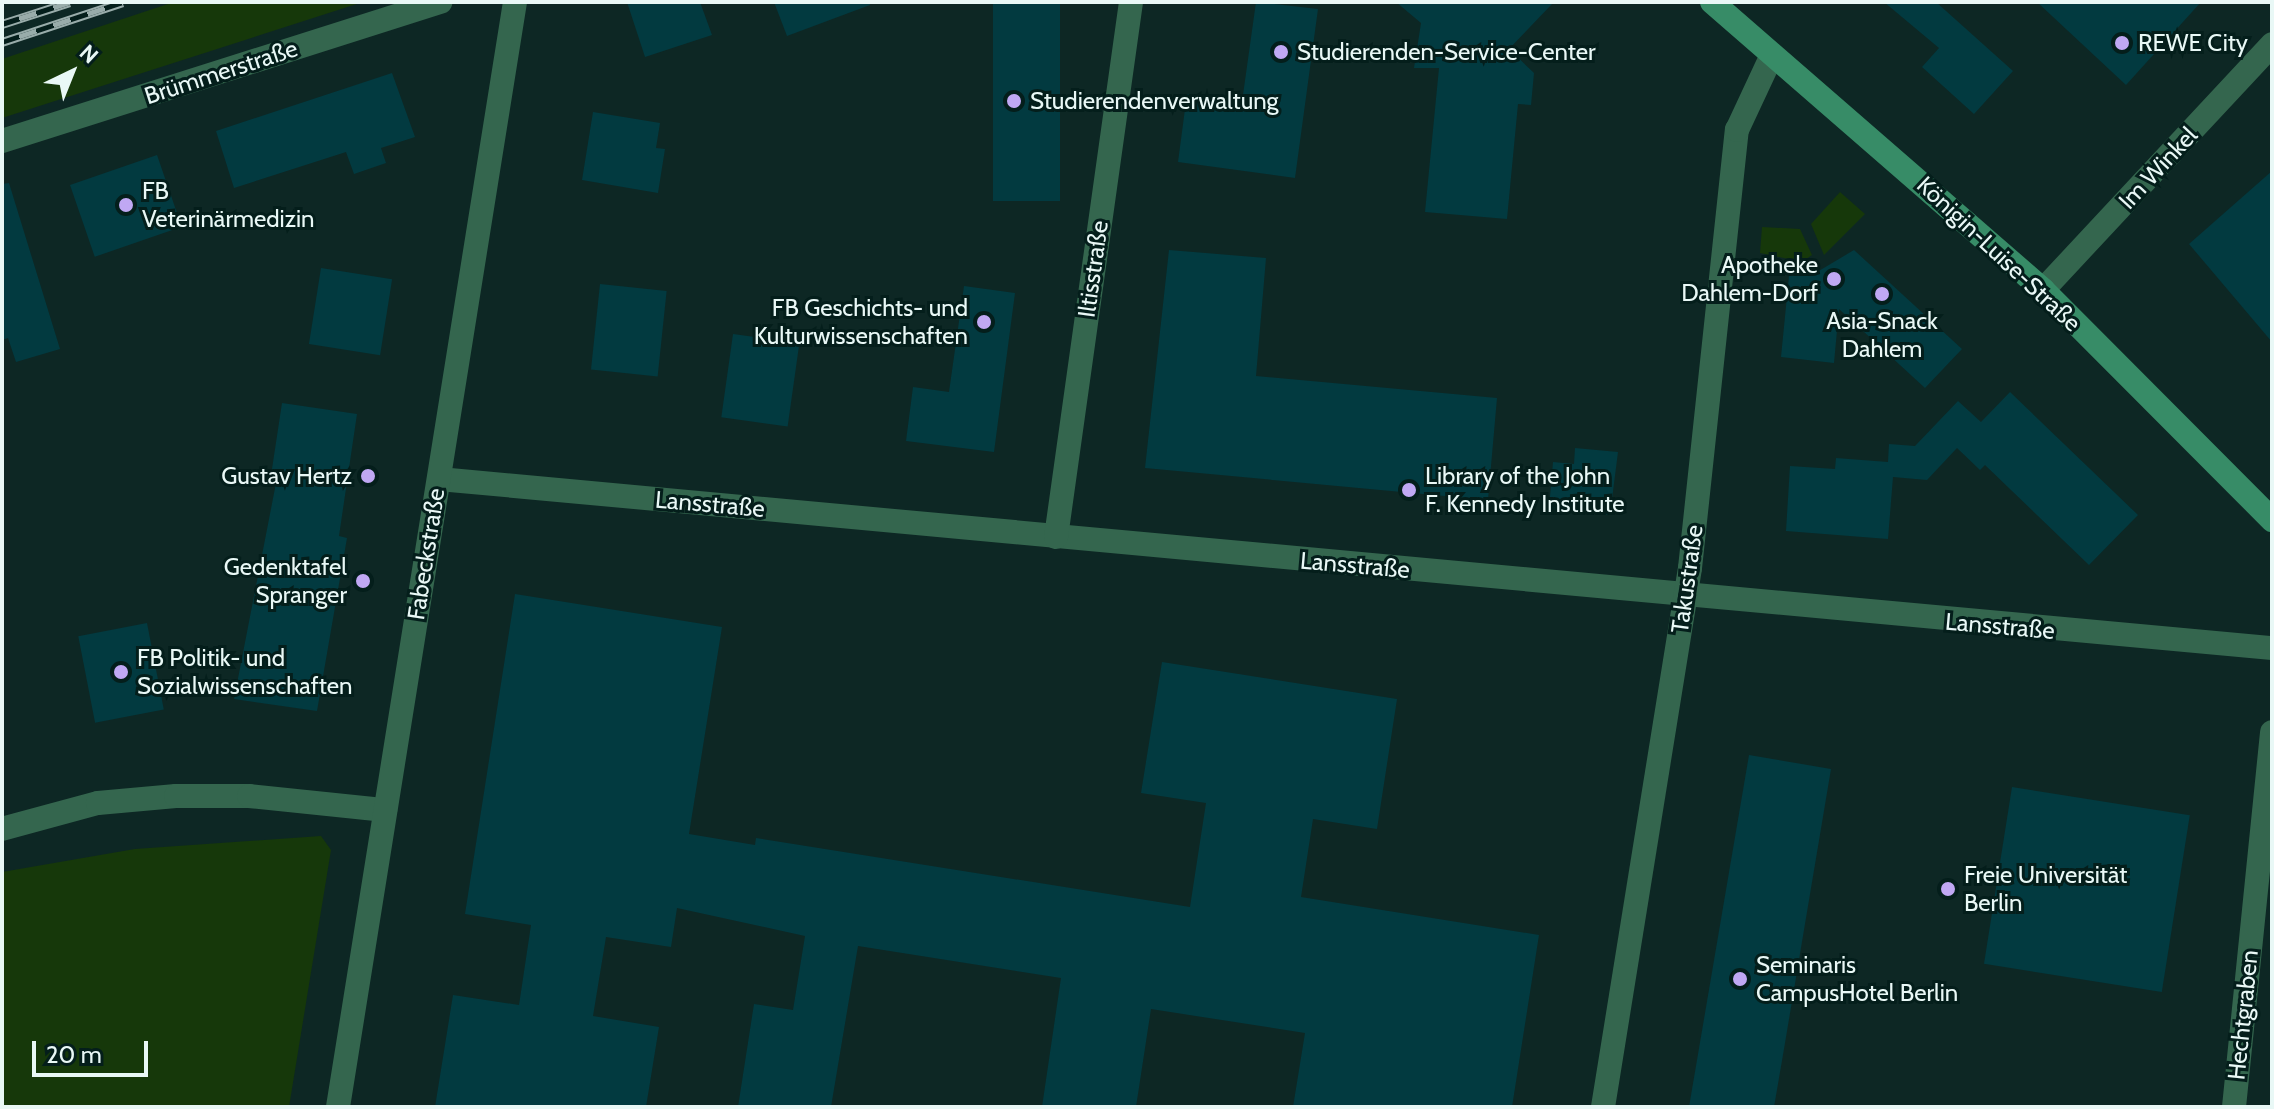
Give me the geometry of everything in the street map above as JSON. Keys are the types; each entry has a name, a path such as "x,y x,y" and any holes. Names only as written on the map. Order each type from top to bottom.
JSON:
{"main road":[{"name":"Königin-Luise-Straße","path":"1712,2 2043,290 2272,520"}],"street":[{"name":"Brümmerstraße","path":"2,141 440,2"},
{"name":"Fabeckstraße","path":"338,1107 515,2"},
{"name":"Iltisstraße","path":"1056,537 1131,2"},
{"name":"Im Winkel","path":"2043,290 2272,44"},
{"name":"Takustraße","path":"1603,1107 1686,598 1737,130 1772,55"},
{"name":"Lansstraße","path":"439,479 1686,598 2272,648"},
{"name":"Hechtgraben","path":"2234,1107 2272,732"},
{"path":"2,829 98,803 176,796 249,796 385,810"}],"green space":[{"path":"174,2 363,2 2,118 2,59"},
{"path":"1840,192 1865,214 1824,255 1811,224"},
{"path":"1762,227 1800,229 1812,255 1802,262 1760,253"},
{"path":"321,836 331,850 289,1107 2,1107 2,872 135,849"}],"building":[{"path":"627,2 700,2 712,35 645,57"},
{"path":"774,2 869,2 870,5 787,36"},
{"name":"Studierendenverwaltung","path":"993,2 1060,2 1060,201 993,201"},
{"name":"Studierenden-Service-Center","path":"1256,2 1318,9 1295,178 1178,162 1187,94 1242,102"},
{"path":"1396,2 1554,2 1509,49 1534,73 1531,105 1518,104 1507,219 1425,212 1439,68 1414,68 1421,23"},
{"path":"1884,2 1936,2 2013,71 1974,114 1922,67 1939,48"},
{"name":"REWE City","path":"2037,2 2201,2 2126,85"},
{"path":"392,73 415,137 381,148 386,163 354,174 346,152 234,188 216,131"},
{"path":"593,112 660,123 656,148 665,149 658,193 582,180"},
{"name":"FB Veterinärmedizin","path":"157,155 182,227 95,257 70,185"},
{"path":"2272,171 2272,342 2189,244"},
{"path":"9,183 60,349 16,362 8,338 2,340 2,184"},
{"path":"1169,250 1266,258 1256,376 1497,398 1488,500 1145,468"},
{"path":"1854,250 1962,349 1925,388 1839,309 1834,363 1781,357 1789,276 1812,275"},
{"path":"321,268 392,279 380,355 309,344"},
{"path":"600,284 667,291 658,377 591,370"},
{"path":"964,286 1015,293 994,452 906,441 913,387 949,392"},
{"path":"733,334 799,343 788,427 721,417"},
{"path":"2010,392 2138,515 2089,565 1985,465 1980,470 1957,448 1927,480 1893,477 1888,539 1786,531 1790,466 1835,469 1836,458 1888,462 1889,444 1915,446 1958,401 1981,422"},
{"path":"282,403 357,414 339,536 347,538 317,711 234,699 276,483 270,482"},
{"path":"1575,448 1618,452 1610,515 1549,508 1553,462 1574,464"},
{"path":"515,594 722,627 689,834 755,845 756,838 1190,907 1206,803 1141,793 1162,662 1397,699 1377,829 1313,819 1301,897 1539,935 1512,1107 1293,1107 1305,1033 1151,1009 1136,1107 1042,1107 1061,978 858,946 831,1107 738,1107 754,1004 793,1010 805,936 677,908 671,947 606,937 593,1016 659,1027 646,1107 435,1107 453,995 519,1005 531,925 465,914"},
{"name":"FB Politik- und Sozialwissenschaften","path":"147,623 164,709 95,723 78,636"},
{"path":"1749,755 1831,769 1784,1049 1774,1107 1689,1107"},
{"path":"2012,787 2190,815 2162,992 1984,964"}],"railway":[{"path":"2,24 70,2"},
{"path":"2,42 123,2"}],"place":[{"name":"REWE City","path":"2122,43"},
{"name":"Studierenden-Service-Center","path":"1281,52"},
{"name":"Studierendenverwaltung","path":"1014,101"},
{"name":"FB Veterinärmedizin","path":"126,205"},
{"name":"Apotheke Dahlem-Dorf","path":"1834,279"},
{"name":"Asia-Snack Dahlem","path":"1882,294"},
{"name":"FB Geschichts- und Kulturwissenschaften","path":"984,322"},
{"name":"Gustav Hertz","path":"368,476"},
{"name":"Library of the John F. Kennedy Institute","path":"1409,490"},
{"name":"Gedenktafel Spranger","path":"363,581"},
{"name":"FB Politik- und Sozialwissenschaften","path":"121,672"},
{"name":"Freie Universität Berlin","path":"1948,889"},
{"name":"Seminaris CampusHotel Berlin","path":"1740,979"}]}
